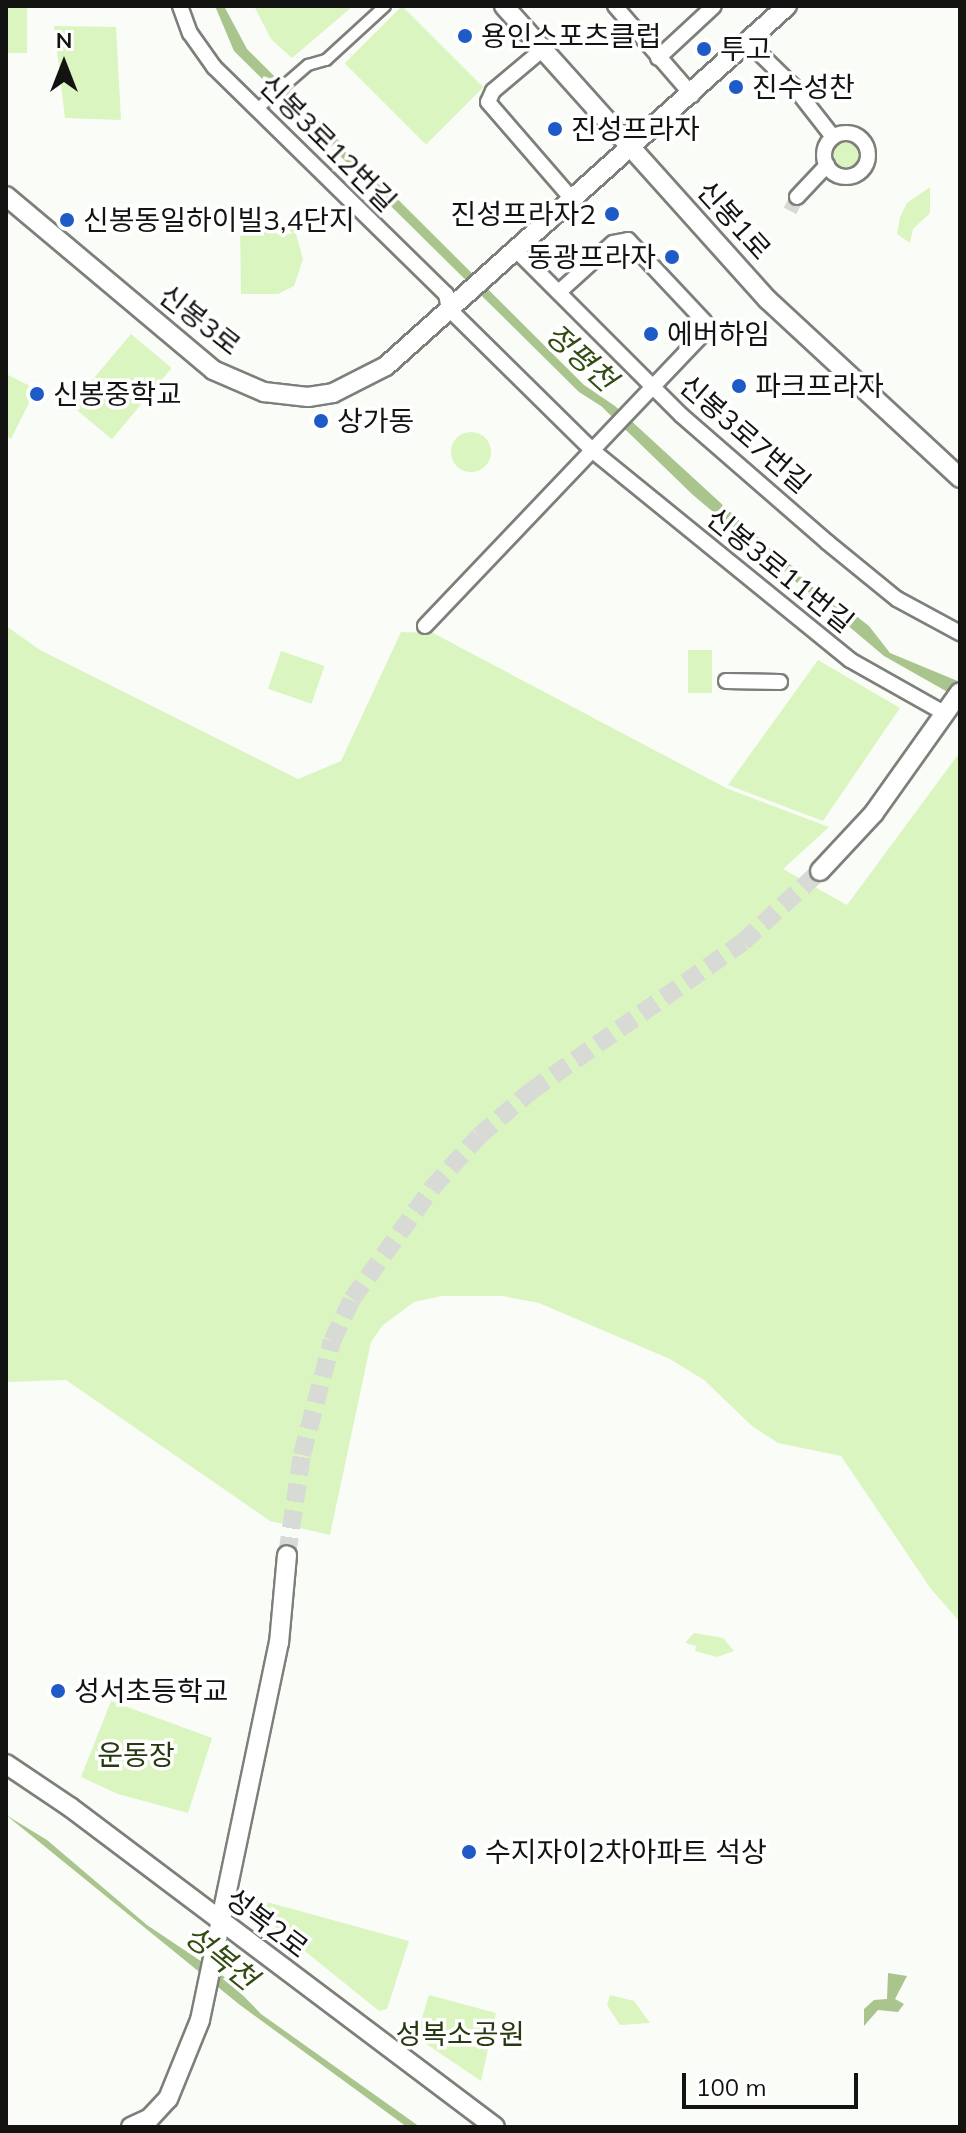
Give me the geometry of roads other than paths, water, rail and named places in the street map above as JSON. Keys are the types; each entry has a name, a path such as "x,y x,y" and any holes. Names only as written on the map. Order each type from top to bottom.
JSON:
{"street":[{"name":"신봉3로12번길","path":"180,6 201,50 262,107 454,304"},
{"path":"262,107 308,65 326,60 385,6"},
{"name":"신봉1로","path":"504,6 768,300 904,422 960,478"},
{"path":"615,6 692,95"},
{"path":"658,58 714,6"},
{"path":"515,249 750,44 787,6"},
{"path":"750,44 794,87 833,137"},
{"path":"543,49 493,91 488,102 572,199"},
{"path":"855,135 866,145 868,160 853,176 839,176 827,165 825,148 833,137 855,135"},
{"path":"797,197 827,165"},
{"name":"신봉3로","path":"6,196 195,357 248,388 308,397 351,387 386,366 515,249"},
{"path":"425,626 599,445 706,327 634,243 615,242 559,292"},
{"name":"신봉3로7번길","path":"515,249 559,292 647,391 860,571 928,619 960,633"},
{"name":"신봉3로11번길","path":"454,304 599,445 859,667 951,704"},
{"path":"726,681 780,682"},
{"path":"820,871 874,813 951,704"},
{"path":"131,2127 150,2118 178,2083 202,2010 218,1947 279,1643 287,1555"},
{"name":"성복2로","path":"6,1764 37,1782 495,2127"}],"tunnel":[{"path":"790,211 797,197"},
{"path":"287,1555 302,1455 332,1341 352,1299 432,1188 479,1136 531,1091 743,942 820,871"}],"place":[{"name":"용인스포츠클럽","path":"465,36"},
{"name":"투고","path":"704,49"},
{"name":"진수성찬","path":"736,87"},
{"name":"진성프라자","path":"555,129"},
{"name":"진성프라자2","path":"612,214"},
{"name":"신봉동일하이빌3,4단지","path":"67,220"},
{"name":"동광프라자","path":"672,257"},
{"name":"에버하임","path":"651,334"},
{"name":"파크프라자","path":"739,386"},
{"name":"신봉중학교","path":"37,394"},
{"name":"상가동","path":"321,421"},
{"name":"성서초등학교","path":"58,1691"},
{"name":"수지자이2차아파트 석상","path":"469,1852"}],"water label":[{"name":"정평천","path":"581,357"},
{"name":"성복천","path":"221,1957"}],"park label":[{"name":"운동장","path":"136,1755"},
{"name":"성복소공원","path":"460,2034"}]}
